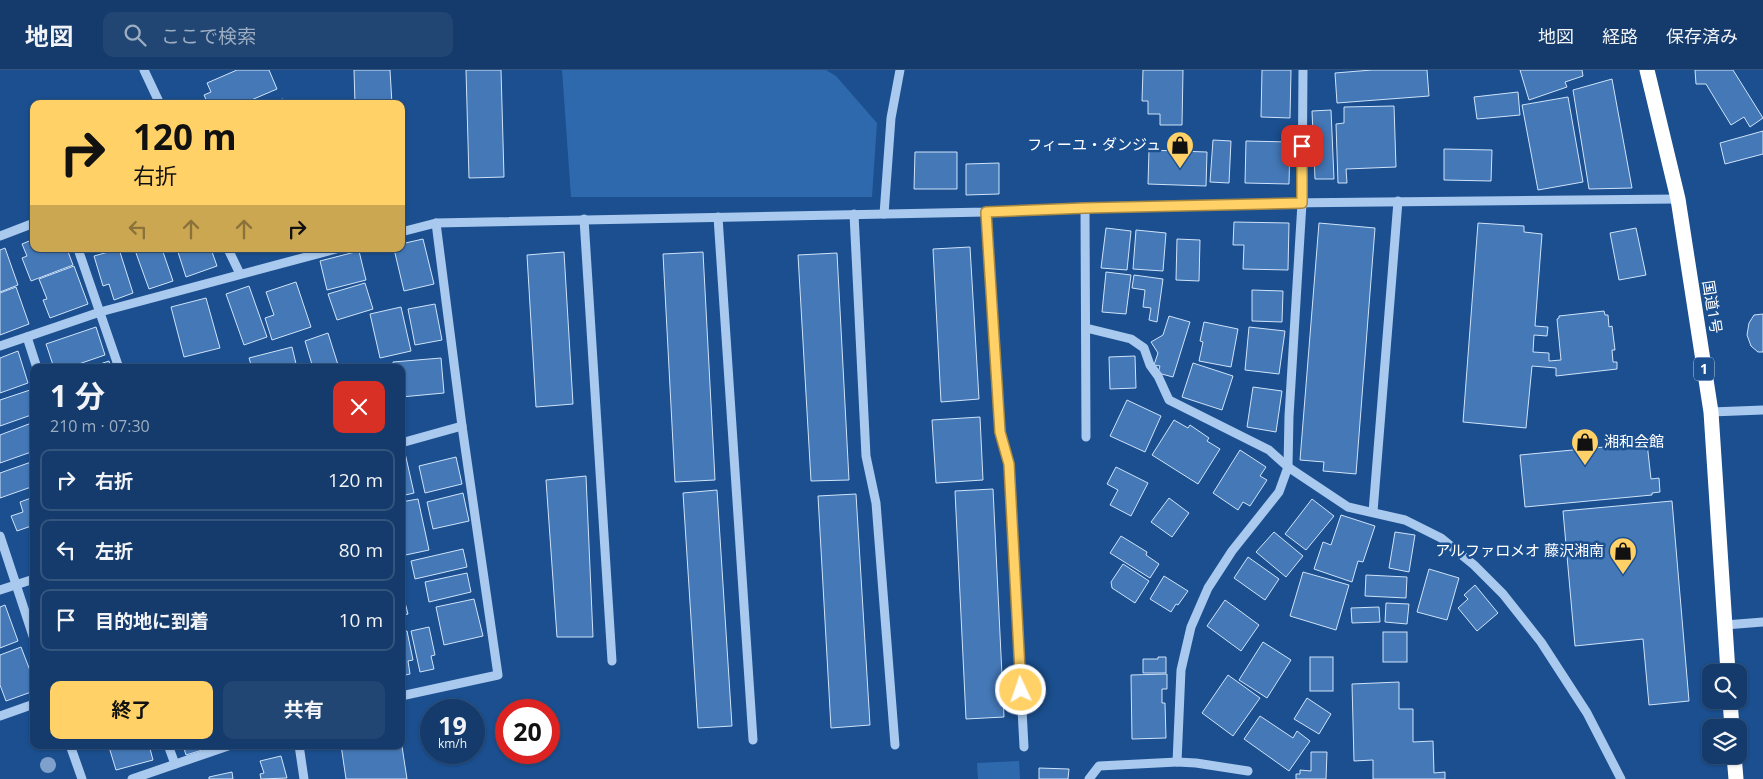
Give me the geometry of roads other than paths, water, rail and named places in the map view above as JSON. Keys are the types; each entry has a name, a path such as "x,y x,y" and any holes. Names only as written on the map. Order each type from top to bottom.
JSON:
{"highway":[{"name":"国道1号","path":"1647,70 1678,199 1711,412 1727,664"},
{"path":"1735,764 1736,779"}],"street":[{"path":"144,70 158,100"},
{"path":"884,214 891,118 900,70"},
{"path":"1177,762 1181,670 1190,627 1208,588 1232,551 1279,492 1288,467 1289,416 1302,203 1302,70"},
{"path":"405,231 436,223 584,219 986,212 1398,201 1678,199"},
{"path":"1373,512 1398,201"},
{"path":"1085,208 1086,437"},
{"path":"986,212 1000,432 1009,464 1024,747"},
{"path":"854,214 866,456 876,503 895,745"},
{"path":"718,217 754,740"},
{"path":"584,219 612,661"},
{"path":"405,695 498,675 462,426 436,223"},
{"path":"0,236 30,225"},
{"path":"79,252 118,364"},
{"path":"229,252 240,274"},
{"path":"0,346 100,312 324,252"},
{"path":"1086,328 1130,338 1144,348 1150,365 1158,376 1169,400 1269,450 1288,467 1348,507 1405,520 1441,538 1474,565 1503,594 1546,650 1586,714 1621,779"},
{"path":"27,337 36,364"},
{"path":"1711,412 1763,410"},
{"path":"405,442 462,426"},
{"path":"0,536 30,626"},
{"path":"0,590 30,580"},
{"path":"1725,625 1763,622"},
{"path":"0,716 30,705"},
{"path":"71,749 82,779"},
{"path":"169,749 174,764"},
{"path":"132,779 219,749"},
{"path":"300,749 304,779"},
{"path":"1088,779 1099,766 1177,762 1196,763 1248,772"}],"place":[{"name":"フィーユ・ダンジュ","path":"1180,169"},
{"name":"湘和会館","path":"1585,466"},
{"name":"アルファロメオ 藤沢湘南","path":"1623,575"}]}
